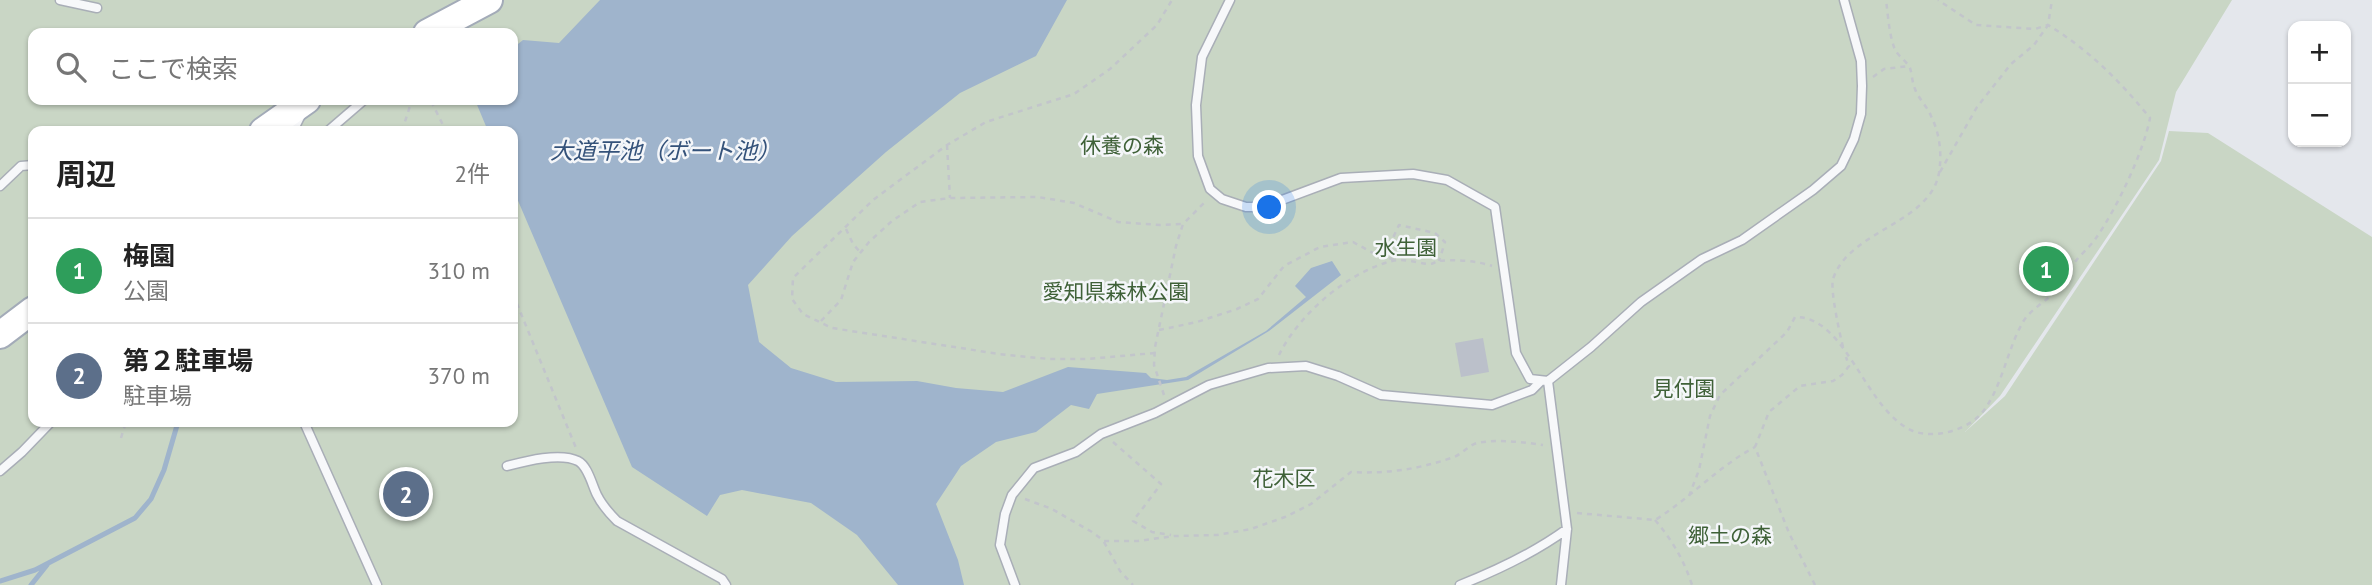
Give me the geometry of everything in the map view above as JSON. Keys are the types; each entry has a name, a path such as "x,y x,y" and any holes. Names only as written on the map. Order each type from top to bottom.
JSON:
{"main road":[{"path":"436,28 489,0"},
{"path":"269,126 300,105"},
{"path":"0,335 28,314"}],"lane":[{"path":"60,0 97,8"},
{"path":"1230,0 1202,57 1196,105 1198,156 1210,188 1222,199 1246,207 1262,207 1341,178 1413,174 1447,180 1495,207 1516,353 1530,379 1545,381"},
{"path":"1015,585 1000,545 1005,514 1012,495 1034,468 1076,452 1101,434 1168,407 1209,386 1268,368 1306,366 1338,376 1381,395 1457,404 1492,405 1532,390 1545,381 1591,347 1641,302 1702,259 1742,240 1813,190 1841,166 1854,139 1861,114 1862,86 1861,61 1844,0"},
{"path":"295,126 305,105"},
{"path":"334,126 358,105"},
{"path":"0,186 21,166 28,165"},
{"path":"1545,381 1566,512 1567,529 1561,585"},
{"path":"0,471 46,427"},
{"path":"306,427 377,585"},
{"path":"507,466 555,457 578,461 584,467 597,495 617,521 711,572 726,585"},
{"path":"1460,585 1492,573 1544,546 1567,529"}],"path":[{"path":"1155,353 1087,359 1037,358 832,328 803,314 792,299 793,278 873,200 947,145 986,122 1074,94 1110,69 1157,25 1172,0"},
{"path":"1566,512 1655,520 1730,460 1755,447 1769,412 1800,386 1833,381 1849,366 1832,290 1833,279 1856,249 1911,212 1936,185 1941,156 1931,115 1915,90 1909,66 1894,50 1886,0"},
{"path":"1938,0 1976,25 2035,29 2048,25"},
{"path":"1938,174 1977,107 2011,64 2034,45 2048,25 2052,0"},
{"path":"1689,495 1699,470 1710,416 1720,395 1787,332 1795,317 1806,317 1824,326 1844,350 1884,409 1912,430 1935,436 1964,426 1981,414 2023,321 2058,288 2109,216 2146,139 2150,118 2110,71 2086,50 2048,25"},
{"path":"1862,86 1884,69 1909,66"},
{"path":"403,126 410,105"},
{"path":"433,105 444,126"},
{"path":"947,145 950,198"},
{"path":"1168,407 1154,365 1176,246 1183,223 1216,194"},
{"path":"820,322 841,300 853,262 892,221 920,202 950,198 1038,197 1073,203 1118,222 1160,225 1183,223"},
{"path":"1385,256 1399,225 1435,233 1445,242 1446,246 1439,261"},
{"path":"845,228 861,253"},
{"path":"1159,330 1197,322 1258,299 1284,266 1320,247 1353,242 1373,253 1395,260"},
{"path":"1275,363 1297,326 1328,295 1366,271 1395,260 1415,260 1430,264 1439,261 1489,265 1504,273"},
{"path":"518,310 584,467"},
{"path":"121,438 124,427"},
{"path":"1101,434 1124,450 1161,484 1133,521 1152,532 1174,536"},
{"path":"1104,541 1216,535 1251,529 1311,504 1351,472 1380,474 1413,469 1459,455 1474,444 1497,441 1557,447"},
{"path":"1755,447 1789,533 1815,585"},
{"path":"1012,495 1052,509 1092,532 1104,541 1120,571 1133,585"},
{"path":"1655,520 1669,536 1684,562 1692,585"}],"green space":[{"name":"愛知県森林公園","path":"0,0 2232,0 2176,92 2159,160 2000,396 1965,432 2005,396 2161,161 2169,131 2208,133 2372,237 2372,585 0,585"}],"water":[{"name":"大道平池（ボート池）","path":"600,0 1067,0 1036,56 960,93 886,152 792,236 748,285 759,342 791,368 836,382 917,381 1003,392 1068,367 1146,373 1151,378 1167,380 1186,377 1266,331 1306,297 1295,286 1311,268 1332,261 1341,275 1269,331 1188,380 1097,394 1089,409 1071,405 1036,432 996,442 961,466 936,504 958,560 964,585 898,585 857,535 811,503 742,490 720,495 707,516 632,467 518,201 518,126 486,126 477,105 518,105 518,44 523,40 559,43"}],"building":[{"path":"1483,338 1489,372 1461,377 1455,343"}],"waterway":[{"path":"0,581 35,570 135,518 151,499 164,470 177,427"},
{"path":"31,585 47,565"}],"place":[{"name":"梅園","path":"2046,269"},
{"name":"第２駐車場","path":"406,494"}],"park label":[{"name":"休養の森","path":"1122,146"},
{"name":"水生園","path":"1406,248"},
{"name":"見付園","path":"1684,389"},
{"name":"花木区","path":"1284,479"},
{"name":"郷土の森","path":"1730,536"}]}
